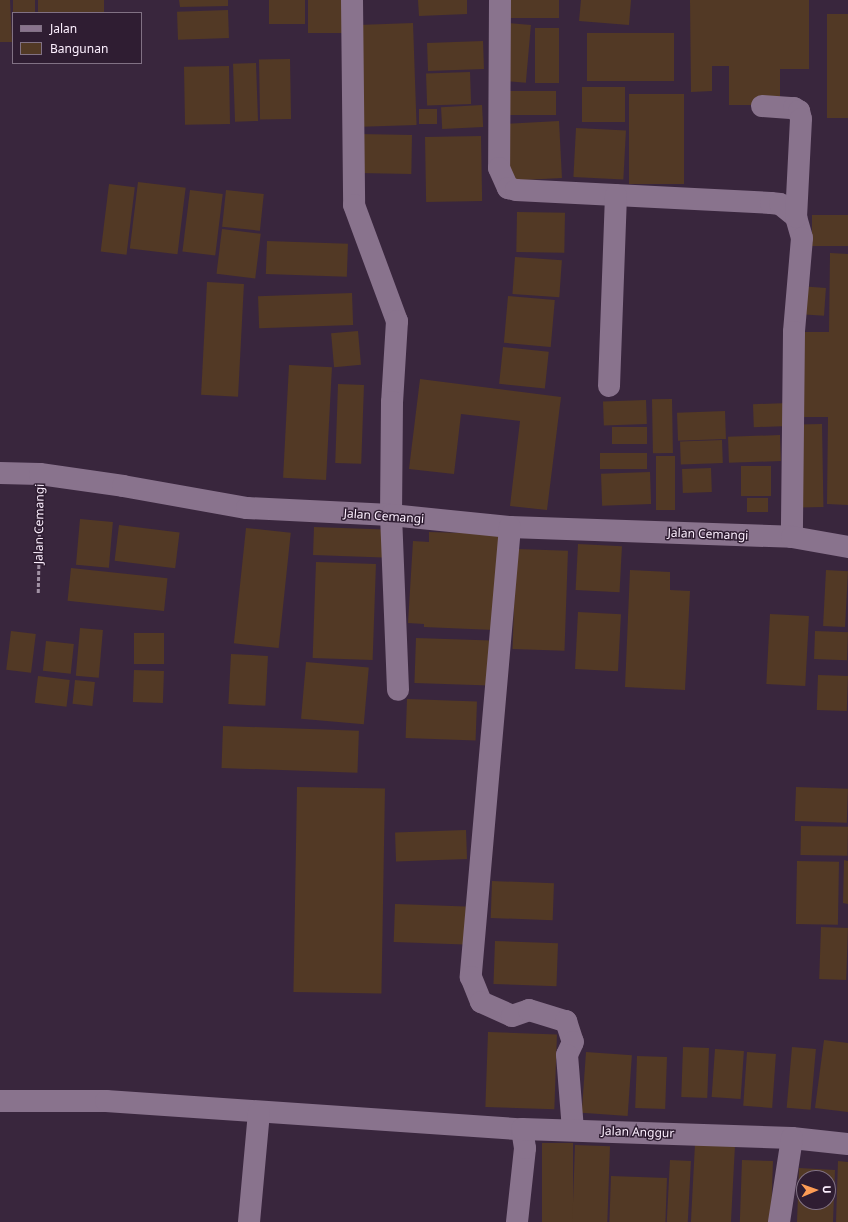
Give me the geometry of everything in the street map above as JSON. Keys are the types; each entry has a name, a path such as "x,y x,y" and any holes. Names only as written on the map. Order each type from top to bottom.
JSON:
{"street":[{"path":"352,0 354,205 397,321 392,402 391,515 398,690"},
{"path":"500,0 499,168 504,183 508,188 516,190 771,202 780,204 796,217"},
{"path":"762,106 794,108 799,111 801,119 796,217 802,238 794,332 792,537"},
{"path":"609,386 616,195"},
{"path":"0,473 40,474"},
{"name":"Jalan Cemangi","path":"40,474 246,508 391,515 510,527 792,537 848,547"},
{"path":"510,527 471,977 481,1002 512,1016 529,1010 566,1022 572,1042 567,1055 573,1130"},
{"name":"Jalan Anggur","path":"0,1101 106,1101 522,1128 792,1138 848,1144"},
{"path":"249,1222 259,1112"},
{"path":"517,1222 525,1148 522,1128"},
{"path":"779,1222 792,1138"}],"path":[{"name":"Jalan Cemangi","path":"38,593 40,474"}],"building":[{"path":"0,0 10,0 12,42 0,42"},
{"path":"13,0 35,0 35,12 13,12"},
{"path":"38,0 104,0 104,12 38,12"},
{"path":"179,0 228,0 228,6 180,7"},
{"path":"269,0 305,0 305,24 269,24"},
{"path":"308,0 344,0 344,33 308,33"},
{"path":"418,0 467,0 467,14 419,16"},
{"path":"504,0 559,0 559,18 504,18"},
{"path":"581,0 631,0 629,25 579,21"},
{"path":"690,0 809,0 809,69 780,69 780,105 729,105 729,66 712,66 712,91 691,92"},
{"path":"228,10 229,38 178,40 177,12"},
{"path":"827,14 848,14 848,118 827,118"},
{"path":"413,23 417,125 362,127 358,25"},
{"path":"508,23 531,25 526,83 503,81"},
{"path":"535,28 559,28 559,83 535,83"},
{"path":"587,33 674,33 674,81 587,81"},
{"path":"483,41 484,69 428,71 427,43"},
{"path":"290,59 291,119 260,120 259,60"},
{"path":"256,63 258,121 235,122 233,64"},
{"path":"229,66 230,124 185,125 184,67"},
{"path":"470,72 471,104 427,106 426,74"},
{"path":"582,87 625,87 625,122 582,122"},
{"path":"500,91 556,91 556,115 500,115"},
{"path":"629,94 684,94 684,184 629,184"},
{"path":"482,105 483,127 442,129 441,107"},
{"path":"419,109 437,109 437,124 419,124"},
{"path":"559,121 562,178 506,181 503,124"},
{"path":"576,128 626,131 623,180 573,177"},
{"path":"359,134 412,135 411,174 358,173"},
{"path":"481,136 482,201 426,202 425,137"},
{"path":"138,182 186,188 177,254 130,249"},
{"path":"109,184 135,187 127,255 101,251"},
{"path":"190,190 223,194 215,256 182,252"},
{"path":"226,190 264,194 260,231 222,227"},
{"path":"517,212 565,213 564,253 516,252"},
{"path":"812,215 848,215 848,246 812,246"},
{"path":"222,229 261,234 255,278 217,274"},
{"path":"267,241 348,244 347,277 266,274"},
{"path":"830,253 848,254 848,505 827,504 828,417 797,417 797,332 829,332"},
{"path":"515,257 562,260 559,297 512,294"},
{"path":"207,282 244,284 238,397 201,395"},
{"path":"799,286 826,288 824,316 797,314"},
{"path":"352,293 353,325 259,328 258,296"},
{"path":"508,296 555,300 551,347 504,343"},
{"path":"358,331 361,365 334,367 331,333"},
{"path":"503,347 549,352 545,389 499,384"},
{"path":"289,365 332,367 326,480 283,478"},
{"path":"420,379 561,397 547,510 510,506 520,421 461,414 454,474 409,469"},
{"path":"338,384 364,385 361,464 335,463"},
{"path":"652,399 672,399 673,453 653,453"},
{"path":"646,400 647,424 604,425 603,402"},
{"path":"788,403 789,426 754,427 753,404"},
{"path":"725,411 726,439 678,441 677,413"},
{"path":"798,424 822,424 823,507 799,507"},
{"path":"612,427 647,427 647,444 612,444"},
{"path":"780,435 781,461 729,463 728,437"},
{"path":"722,440 723,463 681,464 680,441"},
{"path":"600,453 647,453 647,469 600,469"},
{"path":"656,456 675,456 675,510 656,510"},
{"path":"741,466 771,466 771,496 741,496"},
{"path":"711,468 712,492 683,493 682,469"},
{"path":"650,472 651,504 602,506 601,474"},
{"path":"747,498 768,498 768,512 747,512"},
{"path":"80,519 113,522 109,568 76,565"},
{"path":"119,525 180,532 175,568 115,561"},
{"path":"314,527 384,529 383,557 313,555"},
{"path":"246,528 291,533 279,648 234,643"},
{"path":"429,532 499,534 494,630 424,627 424,624 408,623 413,541 429,542"},
{"path":"578,544 622,546 620,592 576,590"},
{"path":"516,549 568,551 564,651 513,649"},
{"path":"316,562 376,564 373,660 313,658"},
{"path":"71,568 167,578 164,611 68,601"},
{"path":"630,570 670,572 670,590 690,591 685,690 625,687"},
{"path":"826,570 848,571 845,627 823,626"},
{"path":"578,612 621,614 618,671 575,669"},
{"path":"770,614 809,616 805,686 766,684"},
{"path":"80,628 103,630 99,678 76,676"},
{"path":"11,631 36,634 31,673 6,670"},
{"path":"815,631 848,632 847,660 814,659"},
{"path":"134,633 164,633 164,664 134,664"},
{"path":"416,638 491,641 489,686 414,683"},
{"path":"46,641 74,644 71,674 43,671"},
{"path":"231,654 268,656 265,706 228,704"},
{"path":"306,662 369,667 364,724 301,719"},
{"path":"134,670 164,671 163,703 133,702"},
{"path":"818,675 848,676 847,711 817,710"},
{"path":"38,676 70,680 66,707 35,703"},
{"path":"75,680 95,682 92,706 72,704"},
{"path":"407,699 477,701 476,740 406,738"},
{"path":"223,726 359,731 357,773 222,768"},
{"path":"297,787 385,789 381,994 293,992"},
{"path":"796,787 848,789 847,823 795,821"},
{"path":"801,826 848,827 847,856 800,855"},
{"path":"466,830 467,859 396,861 395,832"},
{"path":"844,860 848,861 848,904 843,903"},
{"path":"797,861 839,862 838,925 796,924"},
{"path":"492,881 554,883 553,920 491,918"},
{"path":"395,904 466,906 465,944 394,942"},
{"path":"821,927 848,928 846,980 819,979"},
{"path":"495,941 558,943 556,986 493,984"},
{"path":"488,1032 557,1034 554,1109 485,1107"},
{"path":"824,1040 848,1043 848,1112 815,1108"},
{"path":"683,1047 709,1048 707,1098 681,1097"},
{"path":"792,1047 816,1049 811,1110 787,1108"},
{"path":"715,1049 744,1051 741,1099 712,1097"},
{"path":"586,1052 632,1055 628,1116 582,1113"},
{"path":"747,1052 776,1054 772,1108 743,1106"},
{"path":"637,1056 667,1057 665,1109 635,1108"},
{"path":"542,1143 573,1143 573,1222 542,1222"},
{"path":"695,1144 735,1146 731,1222 691,1222"},
{"path":"575,1145 610,1146 607,1222 572,1222"},
{"path":"670,1160 691,1161 688,1222 667,1222"},
{"path":"742,1160 773,1161 771,1222 740,1222"},
{"path":"838,1161 848,1162 848,1222 836,1222"},
{"path":"799,1168 835,1170 799,1170"},
{"path":"611,1176 667,1178 665,1222 609,1222"},
{"path":"797,1210 833,1210 833,1222 797,1222"}]}
